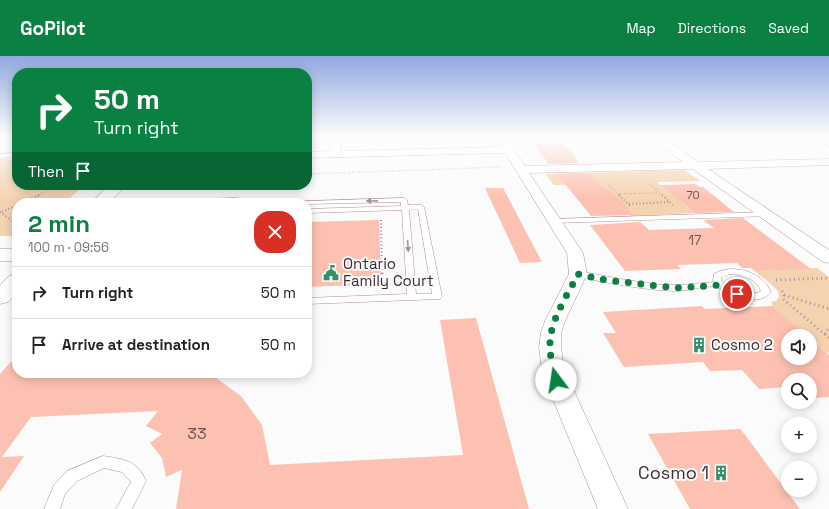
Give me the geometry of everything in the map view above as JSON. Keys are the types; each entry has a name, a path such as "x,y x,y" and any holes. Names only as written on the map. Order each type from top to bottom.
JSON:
{"main road":[{"path":"104,198 113,190"},
{"path":"0,255 12,255"},
{"path":"0,297 12,286"}],"street":[{"path":"510,157 575,253 578,274 555,321 551,333 550,347 552,363 556,380 613,509"},
{"path":"530,157 696,166 829,162"},
{"path":"683,157 829,258"}],"lane":[{"path":"312,202 404,200 412,297"},
{"path":"312,210 421,207 437,297 382,297 312,301"},
{"path":"554,221 765,214"},
{"path":"578,274 605,280 676,288 721,285 737,294 756,297 763,295 766,292 765,287 761,282 745,274 736,272 727,271 720,273 717,276 717,280 721,285"},
{"path":"52,509 59,490 72,476 103,462 126,466 139,481 124,509"}],"path":[{"path":"312,174 448,170 504,157"},
{"path":"609,185 643,218"},
{"path":"32,198 48,190"},
{"path":"618,194 659,193"},
{"path":"628,204 670,202"},
{"path":"12,207 1,212 12,220"},
{"path":"381,218 382,297"},
{"path":"771,280 829,278"},
{"path":"784,295 783,299 829,338"},
{"path":"825,334 829,327"}],"shaded area":[{"path":"0,159 12,159 12,190 79,190 70,198 12,198 12,236 0,236"},
{"path":"685,170 700,181 657,182 672,194 676,194 681,202 695,213 631,216 610,190 606,190 600,184 554,185 545,174"},
{"path":"817,268 829,277 829,353 817,344 817,329 800,329 773,306 771,302 776,301 779,297 778,291 755,271"}],"building":[{"path":"544,157 576,157 577,158 575,158 579,163 549,164"},
{"path":"589,173 606,190 610,190 634,215 591,216 557,174"},
{"path":"695,184 703,187 734,212 695,213 661,185"},
{"path":"485,188 503,188 542,262 520,263"},
{"path":"743,218 811,269 755,271 751,268 742,268 737,263 677,265 681,269 625,271 590,225 640,222 649,230 714,228 703,220"},
{"path":"379,220 381,284 312,287 312,222"},
{"name":"Cosmo 2","path":"702,306 705,309 773,306 800,329 781,329 781,365 817,365 817,344 829,355 829,397 817,398 817,373 781,373 781,387 759,389 742,370 710,371 703,362 624,367 603,333 616,333 603,312"},
{"path":"476,318 529,509 176,509 182,470 166,477 162,458 150,443 162,434 146,426 158,411 31,417 2,457 24,456 0,492 0,374 12,361 12,378 216,378 241,396 262,425 270,465 463,455 440,320"},
{"name":"Cosmo 1","path":"740,429 781,483 781,497 791,497 800,509 690,509 648,434"}],"place":[{"name":"Ontario Family Court","path":"331,273"},
{"name":"Cosmo 2","path":"699,345"},
{"name":"Cosmo 1","path":"721,473"}],"route":[{"path":"556,380 550,347 551,333 555,321 578,274 605,280 676,288 721,285 737,294"}]}
